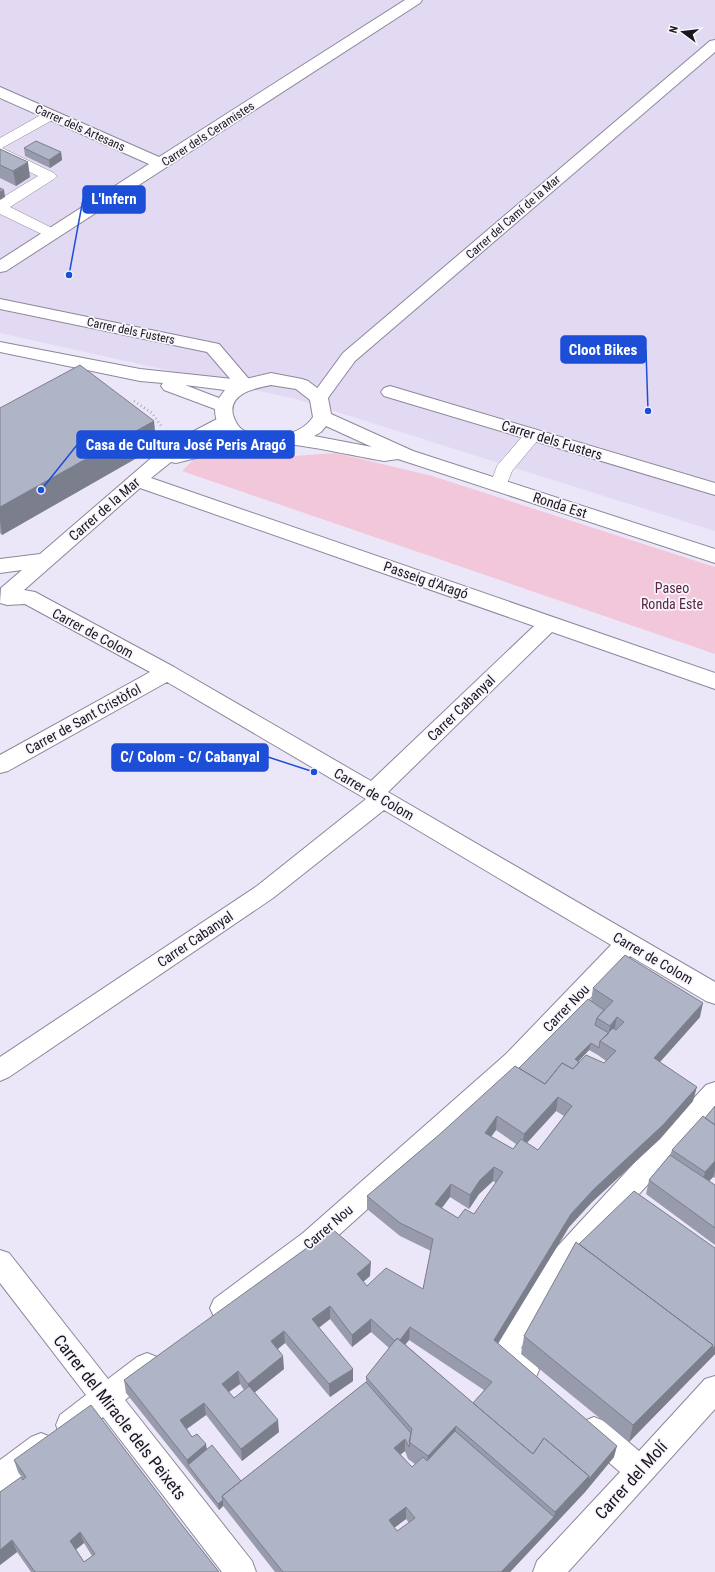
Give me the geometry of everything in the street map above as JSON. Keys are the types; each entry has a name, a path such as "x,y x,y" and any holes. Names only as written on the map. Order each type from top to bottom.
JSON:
{"street":[{"path":"386,0 410,4"},
{"name":"Carrer dels Ceramistes","path":"0,267 410,4"},
{"name":"Carrer del Camí de la Mar","path":"319,398 349,357 715,44"},
{"name":"Carrer dels Artesans","path":"0,92 161,164"},
{"name":"Carrer dels Fusters","path":"0,304 213,348 244,386"},
{"path":"0,347 140,375 244,386"},
{"path":"140,375 224,414 234,432 249,440 272,443 296,439 313,429 322,416 319,398 302,385 271,379 244,386 230,395 224,414"},
{"name":"Carrer dels Fusters","path":"390,392 715,489"},
{"name":"Carrer de la Mar","path":"5,601 45,560 162,458 224,414"},
{"name":"Ronda Est","path":"322,416 406,455 715,556"},
{"name":"Ronda Est","path":"296,439 384,455 406,455"},
{"path":"162,458 181,456 249,440"},
{"name":"Passeig d'Aragó","path":"137,480 715,681"},
{"path":"0,566 45,560"},
{"path":"0,570 8,583 5,601"},
{"name":"Carrer de Colom","path":"5,601 28,597 167,672 715,994"},
{"name":"Carrer Cabanyal","path":"0,1070 265,892 378,796 549,623"},
{"name":"Carrer de Sant Cristòfol","path":"0,765 167,672"},
{"name":"Carrer Nou","path":"205,1323 312,1242 516,1061 628,943"},
{"path":"545,1387 503,1351 566,1256 635,1198 715,1094"},
{"name":"Carrer del Miracle dels Peixets","path":"0,1262 241,1572"},
{"path":"0,1478 168,1351"},
{"name":"Carrer del Molí","path":"548,1572 715,1389"},
{"path":"575,1413 640,1471"}],"lane":[{"path":"0,144 51,115"},
{"path":"0,152 50,176 0,207"},
{"path":"0,207 52,234"},
{"path":"499,485 503,470 532,434"}],"shaded area":[{"path":"0,0 715,0 715,531 296,399 0,333"}],"green space":[{"name":"Paseo Ronda Este","path":"336,453 432,476 715,567 715,654 182,471 196,457 224,454 280,457"}],"building":[{"path":"36,141 61,152 49,160 24,148"},
{"path":"0,149 28,162 13,171 0,165"},
{"path":"80,365 154,421 0,507 0,408"},
{"path":"625,955 703,1003 654,1058 697,1087 663,1125 594,1189 571,1214 494,1340 617,1446 588,1480 589,1476 544,1438 533,1454 473,1403 492,1382 410,1327 400,1340 397,1338 395,1341 371,1319 352,1335 330,1306 312,1319 353,1369 329,1384 284,1331 271,1341 283,1356 248,1384 238,1371 222,1384 234,1398 249,1386 278,1420 241,1449 204,1403 180,1420 192,1437 197,1434 206,1444 187,1460 124,1380 304,1250 331,1228 371,1262 357,1274 367,1286 386,1268 423,1289 433,1239 400,1223 367,1196 440,1134 515,1066 545,1084 562,1063 573,1069 586,1055 604,1063 616,1051 600,1041 613,1028 616,1030 624,1022 617,1017 610,1026 597,1018 613,1001 593,988","holes":["558,1097 572,1106 538,1150 521,1139 513,1149 485,1133 497,1116 524,1134","494,1167 503,1172 474,1214 465,1209 458,1218 435,1204 451,1184 470,1195 480,1180"]},
{"path":"588,999 604,1010 597,1018 595,1025 609,1033 600,1041 599,1048 591,1043 575,1059 579,1062 573,1069 562,1063 545,1084 519,1068"},
{"path":"715,1106 715,1125 705,1118"},
{"path":"703,1116 715,1125 715,1161 705,1172 672,1150"},
{"path":"670,1155 715,1185 715,1228 649,1180"},
{"path":"634,1191 715,1248 715,1346 712,1350 713,1345 579,1244"},
{"path":"576,1242 713,1345 633,1425 524,1336"},
{"path":"397,1338 533,1454 544,1438 589,1476 555,1512 456,1426 428,1456 409,1442 412,1429 366,1377"},
{"path":"366,1382 411,1433 409,1447 405,1439 394,1448 412,1467 423,1457 427,1461 455,1431 554,1517 501,1572 283,1572 222,1496","holes":["406,1507 415,1518 397,1531 389,1520"]},
{"path":"91,1405 219,1572 35,1572 12,1540 0,1550 0,1492 21,1477 23,1480 26,1477 14,1460","holes":["80,1532 95,1554 84,1562 70,1541"]},
{"path":"212,1445 241,1481 222,1496 223,1500 218,1504 188,1465"}],"place":[{"name":"L'Infern","path":"69,275"},
{"name":"Cloot Bikes","path":"648,411"},
{"name":"Casa de Cultura José Peris Aragó","path":"41,490"},
{"name":"C/ Colom - C/ Cabanyal","path":"314,772"}]}
